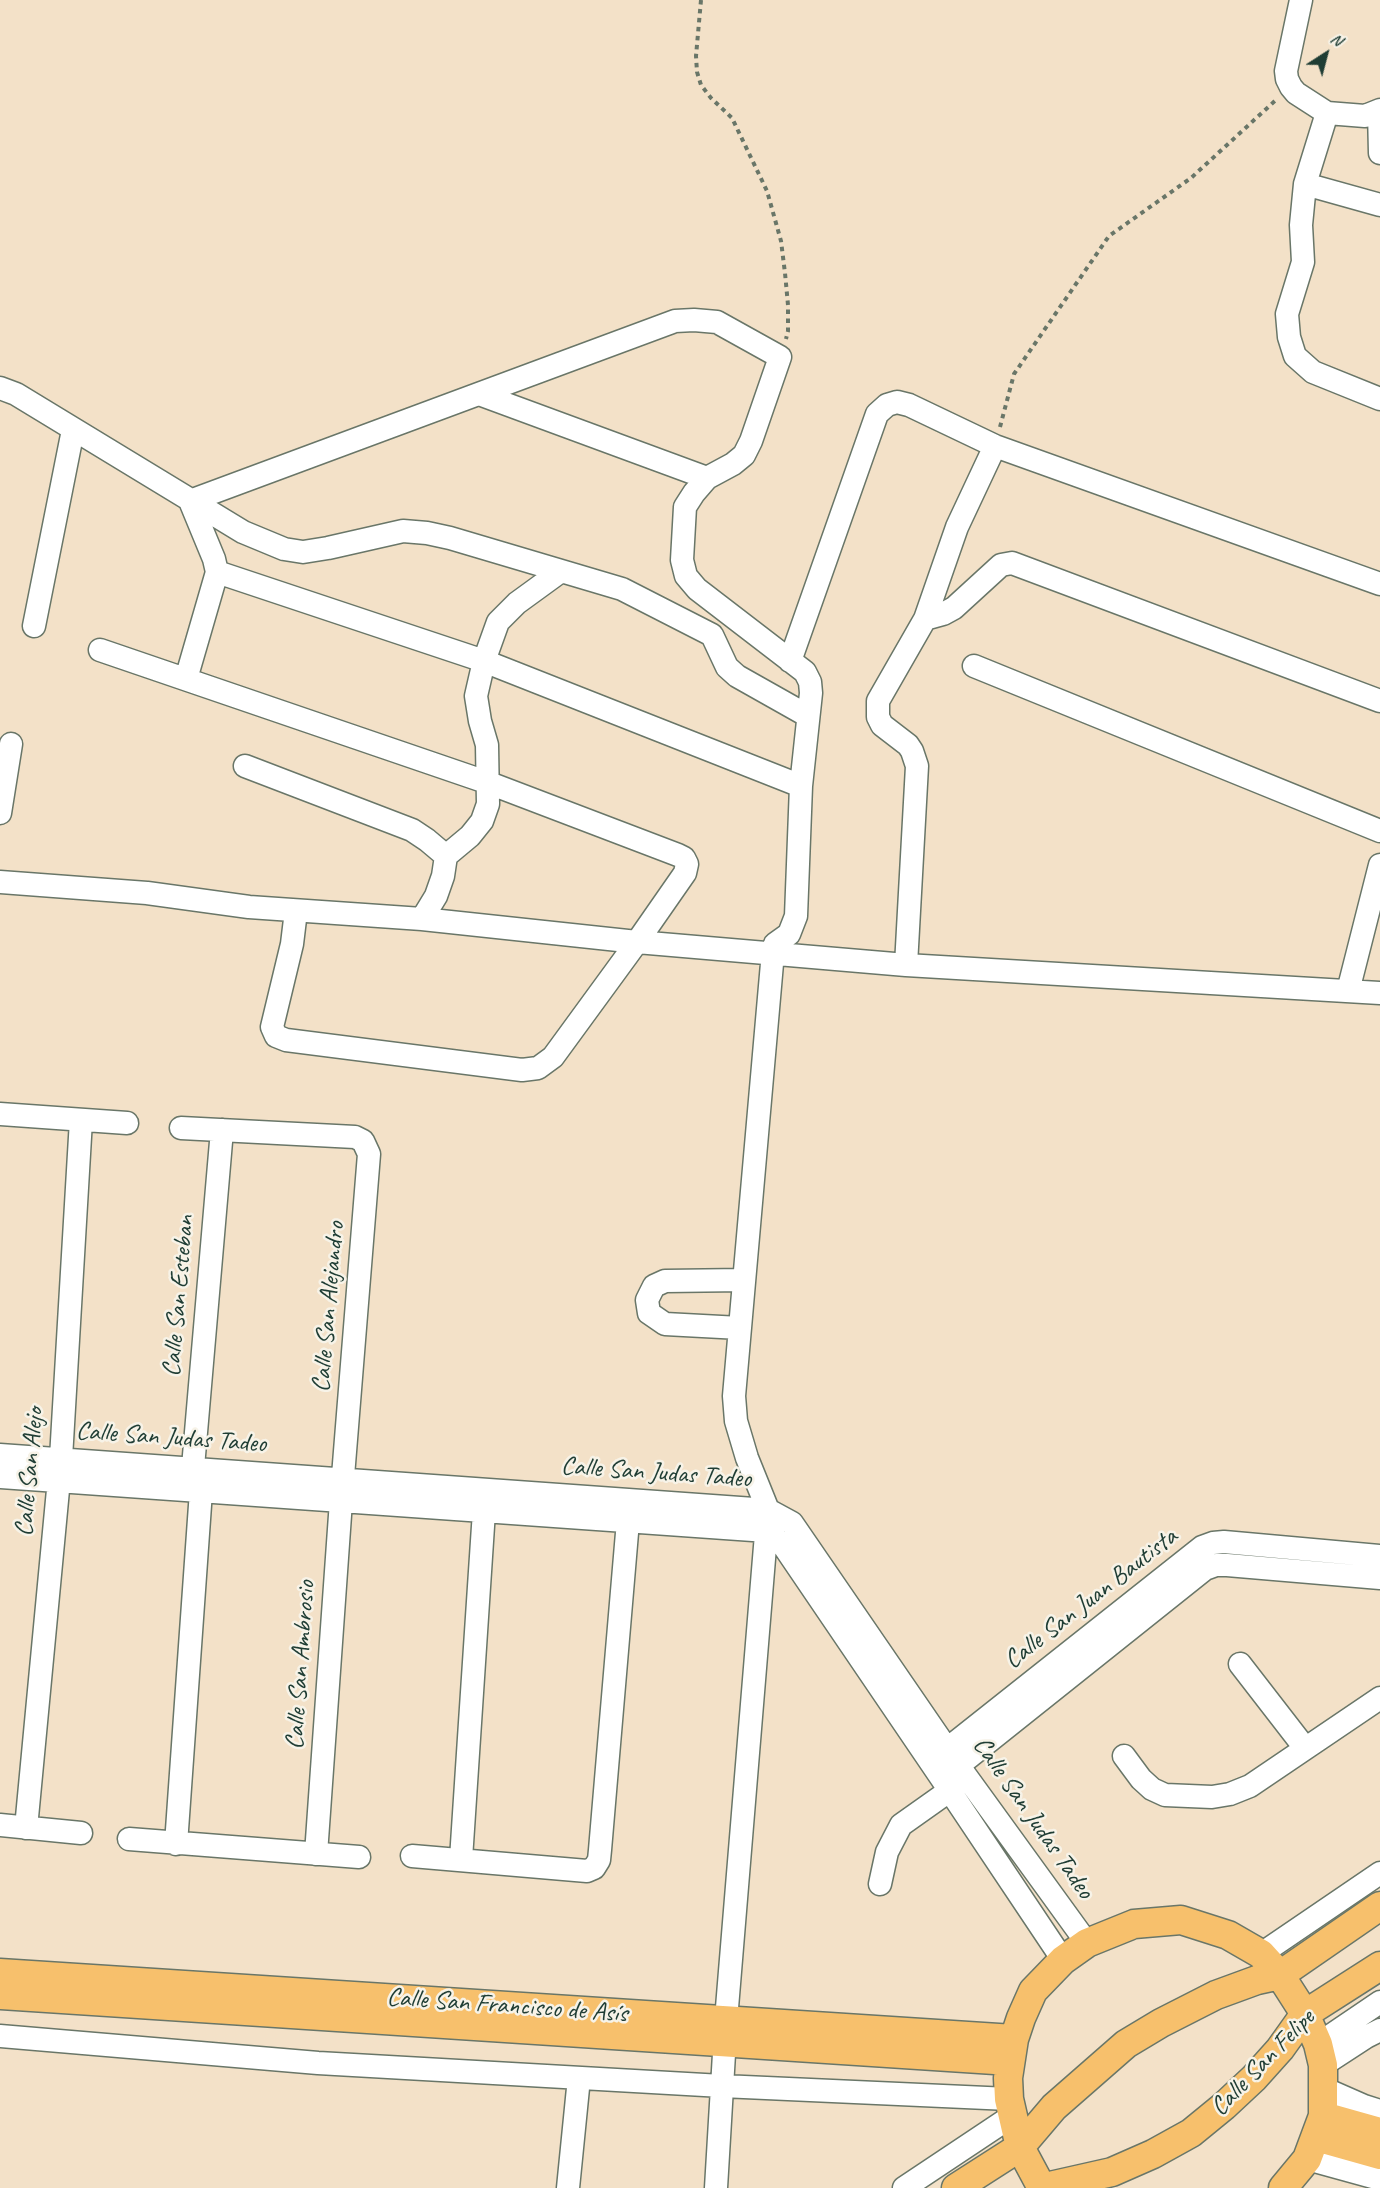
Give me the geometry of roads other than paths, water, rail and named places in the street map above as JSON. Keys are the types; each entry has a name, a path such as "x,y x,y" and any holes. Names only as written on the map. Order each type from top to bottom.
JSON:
{"main road":[{"path":"1280,1975 1380,1906"},
{"path":"1041,2188 1020,2147 1011,2108 1008,2078 1012,2050 1021,2018 1033,1991 1062,1960 1087,1943 1134,1924 1181,1920 1228,1935 1260,1954 1280,1975 1305,2014 1321,2066 1315,2137 1283,2188"},
{"name":"Calle San Felipe","path":"1041,2188 1112,2172 1153,2154 1191,2133 1254,2078 1280,2049 1305,2014 1380,1966"},
{"name":"Calle San Francisco de Asís","path":"0,1973 726,2031 1012,2050"},
{"name":"Calle San Felipe","path":"956,2188 1020,2147 1054,2107 1126,2044 1216,1995 1257,1980 1280,1975"},
{"name":"Calle San Francisco de Asís","path":"0,1995 726,2031"},
{"path":"1315,2137 1380,2132"},
{"path":"1315,2137 1380,2155"}],"street":[{"path":"1301,0 1286,71 1291,87 1296,93 1327,113 1365,116 1380,110 1380,153"},
{"path":"1327,113 1305,184 1301,225 1304,262 1287,314 1289,337 1295,356 1313,372 1380,399"},
{"path":"1305,184 1380,205"},
{"path":"190,501 675,321 717,322 780,357 744,455 733,464 707,478 685,507 682,560 686,576 697,589 805,672 810,682 801,786 796,916 789,934 775,944 772,952 734,1396 736,1421 767,1520 726,2031 716,2188"},
{"path":"0,388 16,394 243,532 284,549 303,552 403,531 427,533 450,537 622,589 712,634 722,657 737,676 808,716"},
{"path":"479,394 707,478"},
{"path":"790,661 877,414 887,405 897,402 909,405 995,446 1380,584"},
{"path":"34,626 73,430"},
{"path":"906,965 917,766 912,750 882,725 878,717 878,701 925,619 957,527 995,446"},
{"path":"186,679 217,572 214,559 190,501"},
{"path":"925,619 954,608 1001,565 1012,563 1380,701"},
{"path":"422,919 436,896 443,876 446,856 470,836 482,821 488,804 487,745 476,696 484,661 498,622 517,603 561,571"},
{"path":"217,572 484,661 801,786"},
{"path":"100,650 489,783 684,858 687,864 685,873 553,1057 538,1068 522,1070 286,1040 276,1036 272,1027 292,944 296,911"},
{"path":"974,666 1380,831"},
{"path":"0,813 11,744"},
{"path":"245,766 412,830 446,856"},
{"path":"1348,991 1380,865"},
{"path":"0,882 147,892 249,907 422,919 637,942 906,965 1380,993"},
{"path":"0,1114 127,1123"},
{"name":"Calle San Alejo","path":"26,1828 61,1458 81,1120"},
{"path":"181,1128 222,1130"},
{"name":"Calle San Alejandro","path":"222,1130 355,1137 363,1141 369,1154 342,1490"},
{"name":"Calle San Esteban","path":"193,1467 222,1130"},
{"path":"740,1329 665,1324 649,1313 647,1300 654,1286 665,1281 744,1280"},
{"name":"Calle San Judas Tadeo","path":"0,1455 193,1467 484,1511 628,1521 767,1520"},
{"name":"Calle San Judas Tadeo","path":"0,1477 201,1491 342,1490 792,1522 1062,1960"},
{"name":"Calle San Ambrosio","path":"316,1854 342,1490"},
{"path":"176,1844 201,1491"},
{"path":"461,1859 484,1511"},
{"path":"412,1856 587,1871 594,1868 599,1860 628,1521"},
{"name":"Calle San Juan Bautista","path":"946,1769 1202,1547 1224,1542 1380,1556"},
{"name":"Calle San Juan Bautista","path":"946,1769 1205,1569 1227,1564 1380,1578"},
{"path":"1240,1664 1305,1748"},
{"path":"1124,1756 1141,1779 1165,1795 1212,1797 1230,1794 1250,1786 1380,1698"},
{"path":"880,1884 887,1852 901,1825 946,1769"},
{"name":"Calle San Judas Tadeo","path":"946,1769 1087,1943"},
{"path":"0,1825 81,1833"},
{"path":"129,1839 359,1857"},
{"path":"1260,1954 1380,1873"},
{"name":"Calle San Felipe","path":"1321,2066 1380,2002"},
{"path":"1380,2030 1321,2066 1364,2106 1380,2111"},
{"path":"0,2036 318,2063 722,2086 1011,2108"},
{"path":"568,2188 579,2078"},
{"path":"904,2188 1011,2108"},
{"path":"1315,2137 1380,2179"}]}
